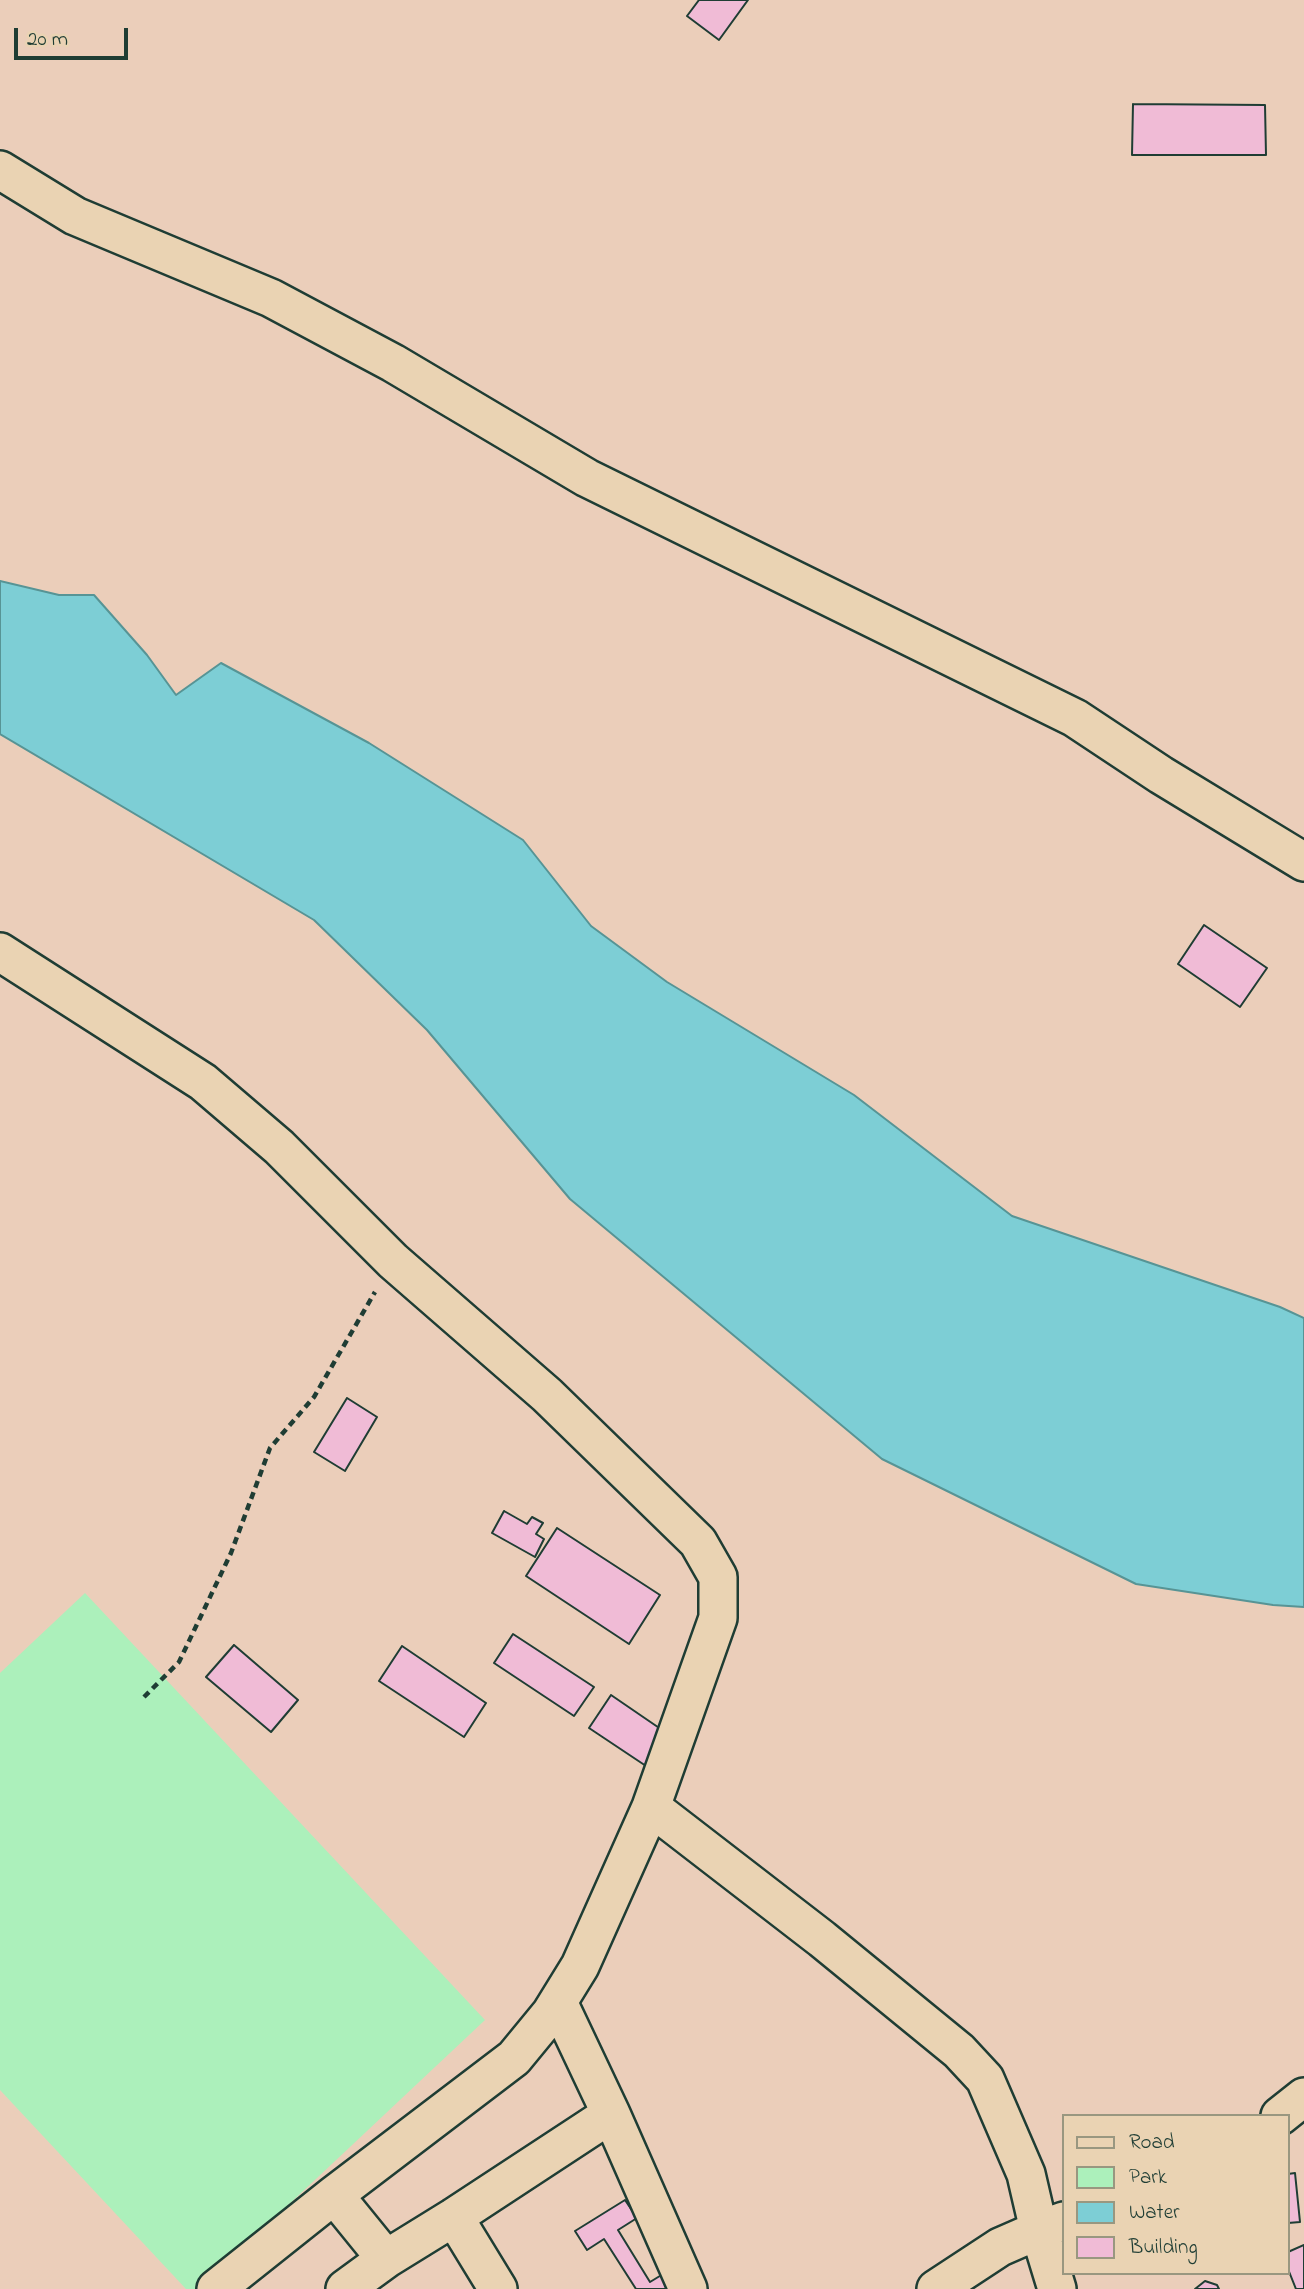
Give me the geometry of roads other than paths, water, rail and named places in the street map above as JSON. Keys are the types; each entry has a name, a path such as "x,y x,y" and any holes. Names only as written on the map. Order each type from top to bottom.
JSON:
{"street":[{"path":"0,170 75,216 271,298 393,363 587,478 1075,718 1161,775 1304,862"},
{"path":"0,952 203,1082 279,1147 393,1261 547,1395 689,1533 698,1542 718,1577 718,1618 651,1807 580,1966 558,2002 513,2058 334,2194 216,2289"},
{"path":"651,1807 822,1939 959,2051 985,2079 1026,2175 1052,2225 1056,2289"},
{"path":"558,2002 688,2289"},
{"path":"1283,2114 1304,2097"},
{"path":"345,2289 386,2259 611,2114"},
{"path":"334,2194 386,2259"},
{"path":"454,2217 498,2289"},
{"path":"936,2289 1000,2247 1052,2225"}],"water":[{"path":"0,581 59,595 94,595 147,655 176,695 221,663 369,743 523,840 591,926 667,982 854,1095 1012,1216 1280,1307 1304,1318 1304,1607 1273,1605 1136,1584 882,1459 570,1199 427,1030 314,920 0,734"}]}
